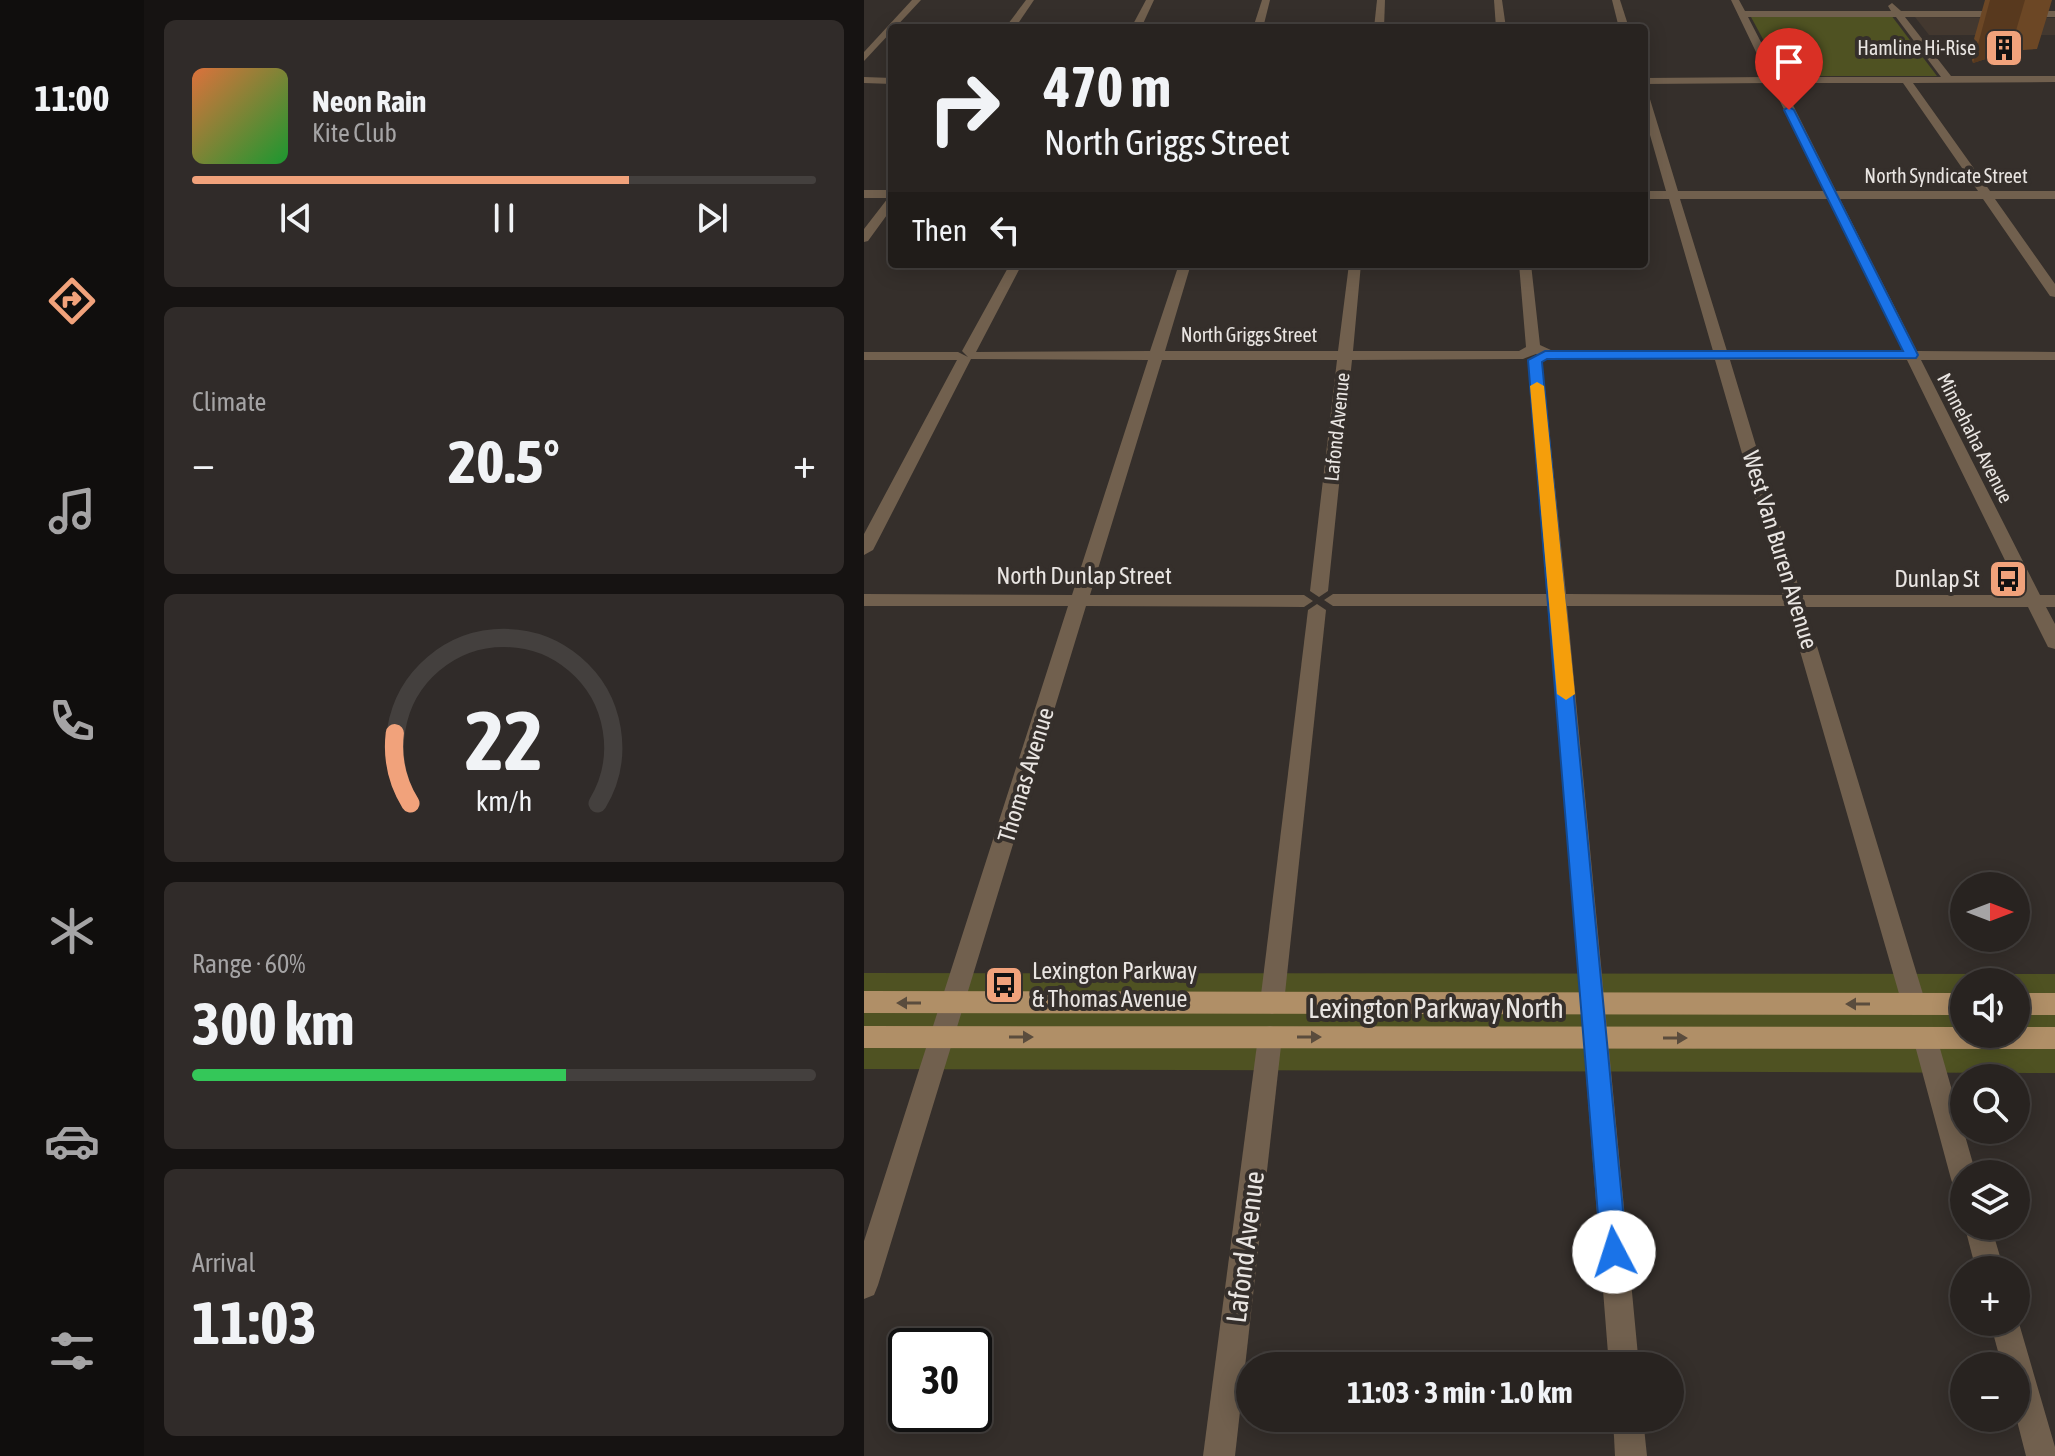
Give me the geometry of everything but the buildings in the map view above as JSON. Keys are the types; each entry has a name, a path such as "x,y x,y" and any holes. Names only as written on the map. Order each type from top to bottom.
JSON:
{"main road":[{"name":"Lexington Parkway North","path":"864,1002 1950,1004"},
{"path":"2030,1004 2055,1004"},
{"name":"Lexington Parkway North","path":"864,1037 2055,1038"}],"street":[{"path":"895,24 917,0"},
{"path":"1013,24 1030,0"},
{"path":"1138,24 1150,0"},
{"path":"1259,24 1266,0"},
{"path":"1379,24 1381,0"},
{"path":"1498,0 1501,24"},
{"path":"1616,0 1623,24"},
{"name":"Minnehaha Avenue","path":"1735,0 2055,643"},
{"path":"1887,0 1948,79"},
{"path":"2043,0 2055,12"},
{"path":"1742,14 2055,12"},
{"path":"864,58 888,32"},
{"path":"1905,79 2055,293"},
{"path":"2038,79 2049,91"},
{"path":"1648,81 2055,79"},
{"path":"864,80 888,81"},
{"name":"West Van Buren Avenue","path":"1648,110 1914,1004"},
{"path":"864,194 888,197"},
{"name":"North Syndicate Street","path":"1648,195 2055,195"},
{"path":"864,238 888,203"},
{"path":"864,550 1014,268"},
{"name":"Thomas Avenue","path":"864,1285 1184,268"},
{"name":"Lafond Avenue","path":"1272,1003 1355,268"},
{"path":"1525,268 1594,1004 1623,1352"},
{"name":"North Griggs Street","path":"864,356 2055,356"},
{"name":"North Dunlap Street","path":"864,600 2055,601"},
{"name":"Lafond Avenue","path":"1219,1456 1270,1037"},
{"path":"1925,1038 1959,1160"},
{"path":"2009,1336 2042,1456"},
{"path":"1629,1432 1631,1456"}],"shaded area":[{"path":"1915,17 2055,18 2055,35 1929,35"}],"green space":[{"path":"1891,15 1937,76 1783,76 1751,17"},
{"path":"864,973 1950,974 1950,1048 2030,1048 2030,974 2055,974 2055,1073 2030,1073 2030,1064 1950,1064 1950,1073 864,1069"}],"slow traffic":[{"path":"1537,386 1566,694"}],"place":[{"name":"Hamline Hi-Rise","path":"2004,48"},
{"name":"Dunlap St","path":"2008,579"},
{"name":"Lexington Parkway & Thomas Avenue","path":"1004,985"}],"route":[{"path":"1614,1252 1535,360 1545,355 1911,355 1789,110"}]}
